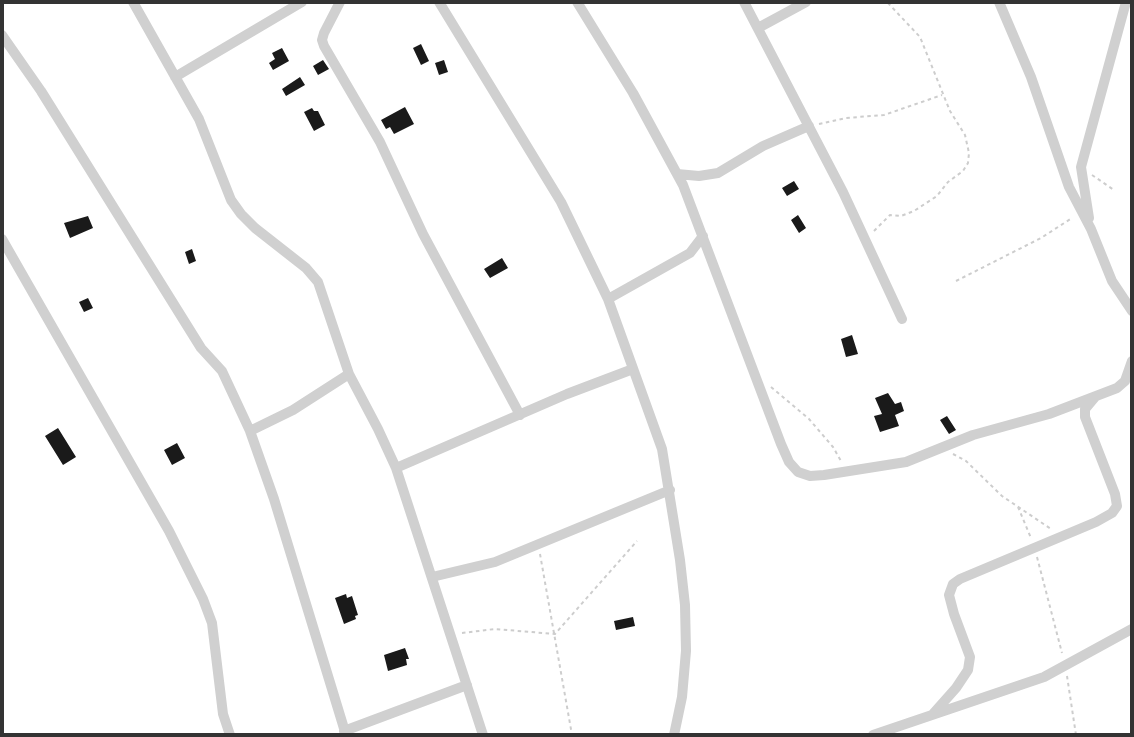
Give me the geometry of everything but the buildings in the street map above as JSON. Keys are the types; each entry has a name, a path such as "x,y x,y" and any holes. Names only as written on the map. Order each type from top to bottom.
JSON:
{"street":[{"path":"133,2 199,119 231,200 255,229 306,268 318,282 349,374 396,468 483,735"},
{"path":"175,77 302,2"},
{"path":"340,2 324,33 324,46 380,142 423,234 520,415"},
{"path":"439,2 550,182 608,299 662,449 680,560 686,651 682,697 674,735"},
{"path":"577,2 633,93 687,194 780,444 796,470 810,476 846,472 906,462 934,453 973,435 1049,414 1117,388 1125,381 1132,361"},
{"path":"744,2 809,126 902,319"},
{"path":"758,28 806,2"},
{"path":"999,2 1031,78 1069,187 1091,229 1112,281 1132,311"},
{"path":"1091,229 1081,167 1126,2"},
{"path":"2,35 69,135 201,348 222,371 250,431 274,499 345,733 467,685"},
{"path":"677,174 699,176 718,173 763,146 809,126"},
{"path":"608,299 690,253 703,236"},
{"path":"2,239 169,531 203,599 212,623 223,714 230,735"},
{"path":"396,468 633,369"},
{"path":"250,431 293,410 349,374"},
{"path":"932,715 968,670 968,650 949,595 953,584 1062,537 1112,513 1117,506 1115,494 1085,417 1085,409 1095,397"},
{"path":"432,576 495,562 670,490"},
{"path":"873,735 1044,677 1132,629"}],"path":[{"path":"866,242 888,216 901,216 914,211 937,196 948,182 963,171 970,153 965,135 943,94 920,37 887,2"},
{"path":"809,126 846,118 884,115 943,94"},
{"path":"1081,167 1114,190"},
{"path":"956,281 1041,238 1082,211"},
{"path":"754,375 809,419 834,447 846,472"},
{"path":"934,453 951,454 966,461 1002,496 1062,537"},
{"path":"1018,507 1035,548 1066,667 1076,735"},
{"path":"555,634 637,541"},
{"path":"538,544 572,735"},
{"path":"450,636 495,629 555,634"}]}
